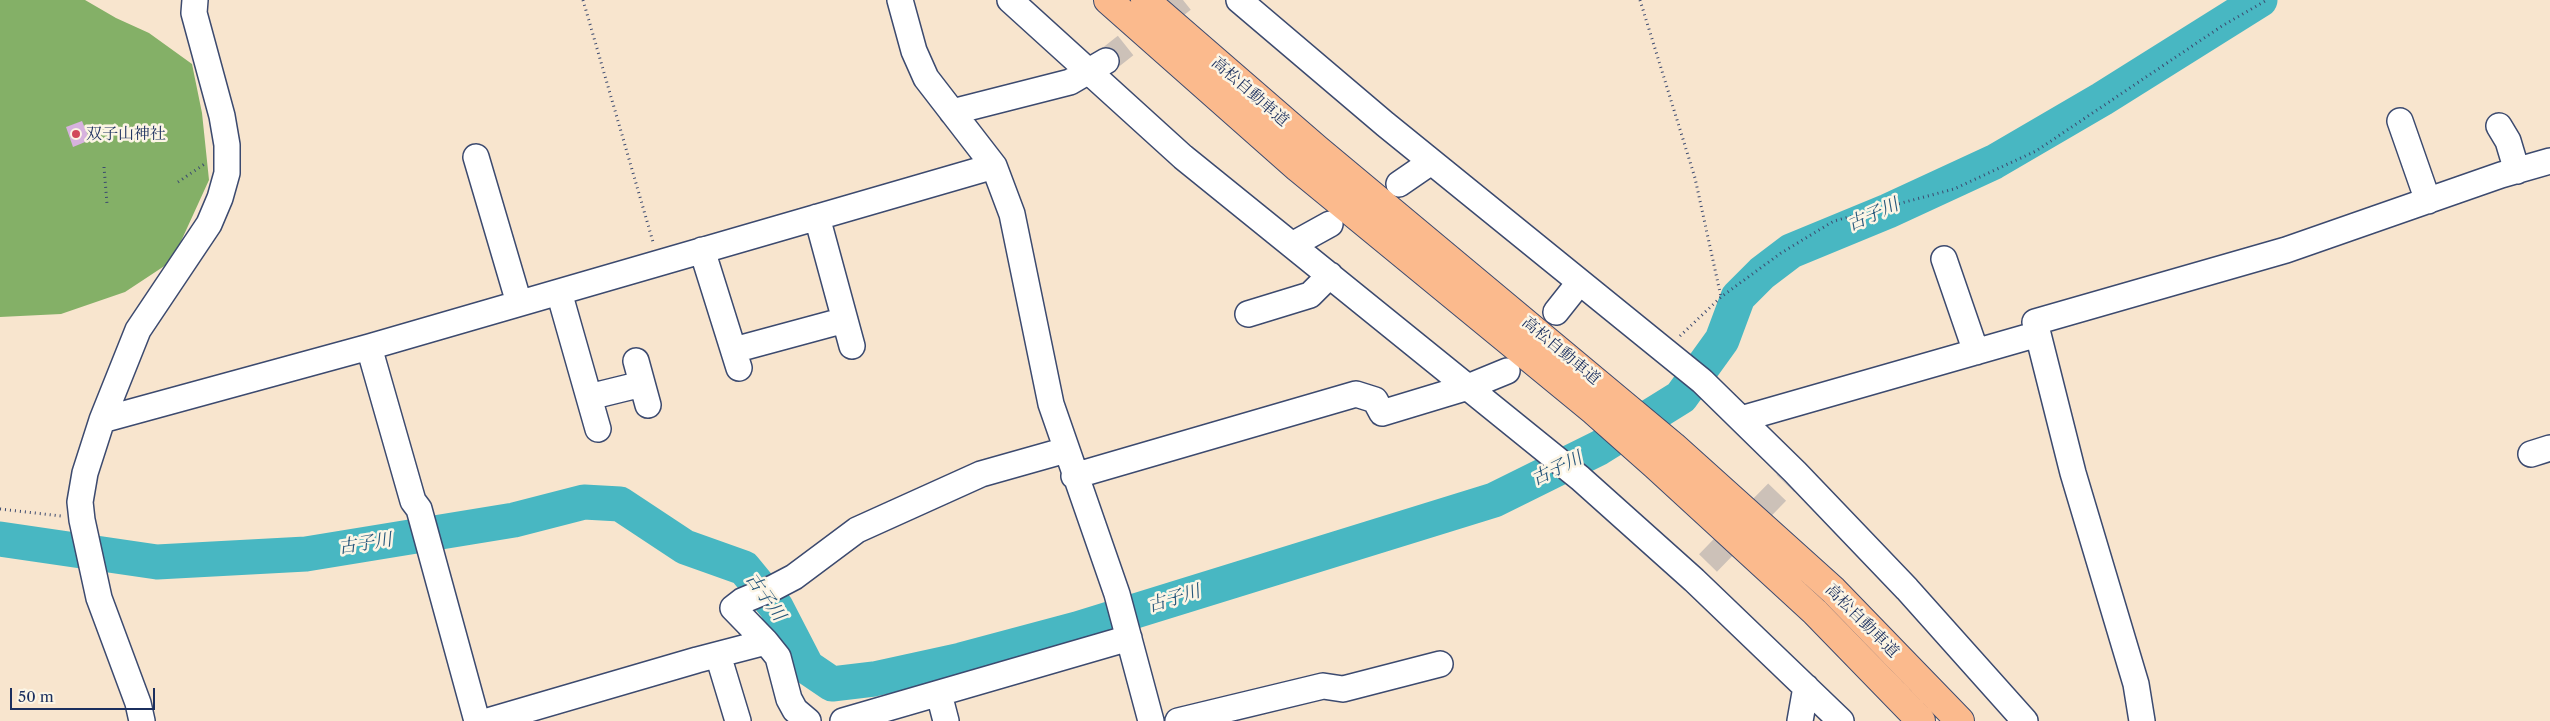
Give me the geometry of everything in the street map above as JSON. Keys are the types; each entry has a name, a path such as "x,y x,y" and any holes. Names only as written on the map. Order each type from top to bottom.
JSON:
{"highway":[{"name":"高松自動車道","path":"1108,0 1298,168 1603,402"},
{"name":"高松自動車道","path":"1145,0 1664,455 1833,590 1960,721"},
{"name":"高松自動車道","path":"1664,455 1921,721"}],"street":[{"path":"142,721 138,703 99,598 80,502 86,473 102,420 138,330 209,224 220,198 227,173 227,148 222,116 194,13 195,0"},
{"path":"900,0 914,51 926,78 994,166 1012,214 1051,404 1074,476 1117,594 1151,721"},
{"path":"1010,0 1097,66 1184,157 1580,478 1701,572 1806,687 1840,721"},
{"path":"1239,0 1431,162 1702,381 1741,419 1791,478 1907,590 2025,721"},
{"path":"952,112 1070,82 1097,66"},
{"path":"2400,121 2428,201"},
{"path":"2499,126 2508,141 2517,171"},
{"path":"476,157 519,303"},
{"path":"2142,721 2136,684 2073,473 2035,322 2286,250 2550,161"},
{"path":"1398,184 1431,162"},
{"path":"102,420 369,347 994,166"},
{"path":"817,217 852,346"},
{"path":"1292,245 1330,224"},
{"path":"702,250 737,359 845,320"},
{"path":"1944,259 1976,352"},
{"path":"1248,314 1310,295 1330,275"},
{"path":"1556,312 1579,283"},
{"path":"559,292 598,429"},
{"path":"1741,419 2038,334"},
{"path":"369,347 413,501 418,509 477,721"},
{"path":"1074,476 1356,394 1375,400 1382,413 1468,387 1507,371"},
{"path":"589,397 642,383"},
{"path":"808,721 795,710 789,698 778,657 733,608 742,601 794,577 857,530 981,474 1066,450"},
{"path":"842,721 939,694 1129,636"},
{"path":"488,721 766,642"},
{"path":"718,655 738,721"},
{"path":"1178,721 1323,686 1343,689 1440,664"},
{"path":"1800,721 1806,687"},
{"path":"939,694 946,721"}],"path":[{"path":"583,0 658,263"},
{"path":"1640,0 1695,178 1721,297"},
{"path":"1670,356 1721,297 1781,253 1834,221 1954,189 2036,151 2222,26 2268,0"},
{"path":"178,182 227,148"},
{"path":"104,167 106,204"},
{"path":"0,509 82,519"}],"green space":[{"path":"0,0 85,0 116,18 149,33 192,64 202,113 209,180 172,261 125,292 61,314 0,317"}],"building":[{"path":"82,121 90,140 73,147 66,127"}],"waterway":[{"name":"古子川","path":"0,539 157,562 306,554 514,520 584,502 620,504 685,547 744,568 776,607 807,667 832,684 874,679 961,660 1077,629 1494,500 1599,448 1681,397 1722,340 1738,297 1762,273 1791,251 1888,211 1994,162 2102,99 2260,0"}],"tunnel":[{"path":"1106,61 1183,0"},
{"path":"1708,563 1786,483"}],"place":[{"name":"双子山神社","path":"76,134"}]}
